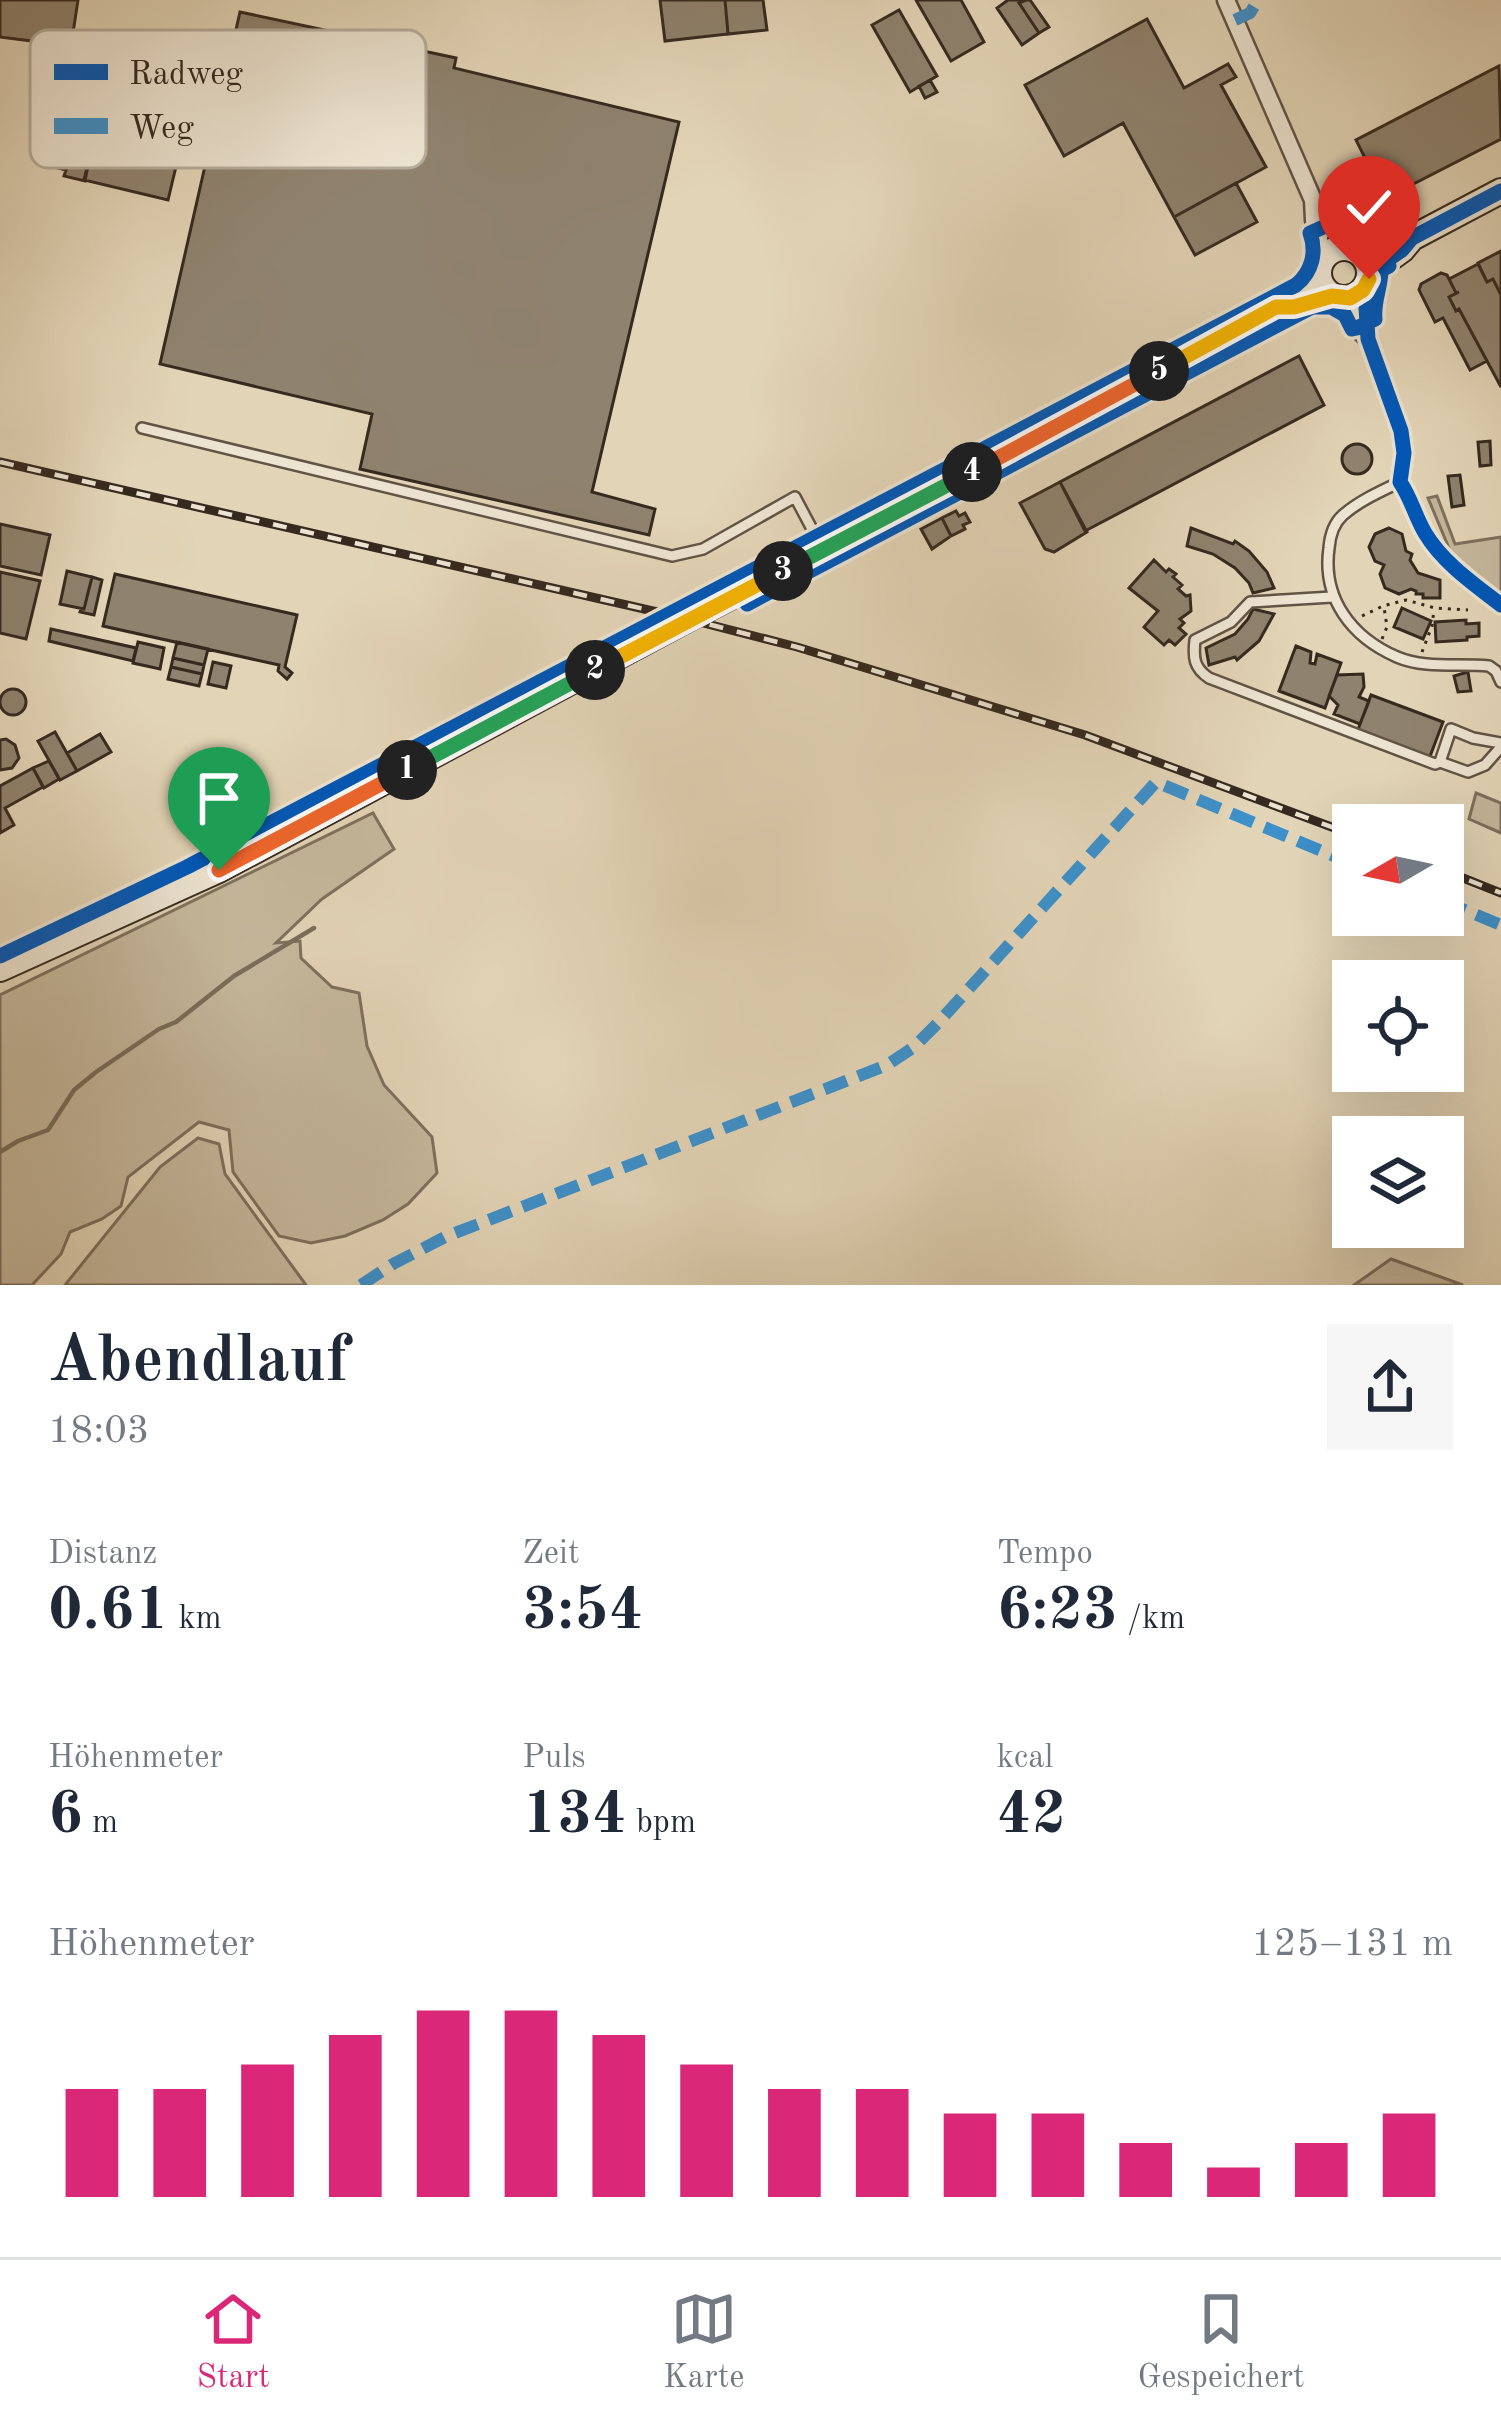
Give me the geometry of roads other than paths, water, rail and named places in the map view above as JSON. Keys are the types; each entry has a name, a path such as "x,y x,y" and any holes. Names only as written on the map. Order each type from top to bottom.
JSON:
{"main road":[{"path":"0,969 219,870 1276,307 1294,307 1398,238 1412,238 1501,191"}],"street":[{"path":"1226,0 1312,200 1325,213 1357,328 1368,339 1401,431 1400,482"}],"lane":[{"path":"142,428 671,556 703,549 796,497 824,550"},
{"path":"1501,605 1448,562 1427,536 1400,482 1341,516 1329,540 1326,571 1332,597 1366,640 1417,664 1489,666 1501,682"},
{"path":"1332,597 1250,602 1231,622 1195,640 1193,657 1198,670 1435,764 1468,772 1485,765 1501,745 1451,729 1439,762"}],"waterway":[{"path":"0,1152 48,1130 74,1090 96,1072 176,1022 234,976 314,928"}],"railway":[{"path":"0,462 797,647 1085,735 1332,827"},
{"path":"1464,878 1501,893"}]}
